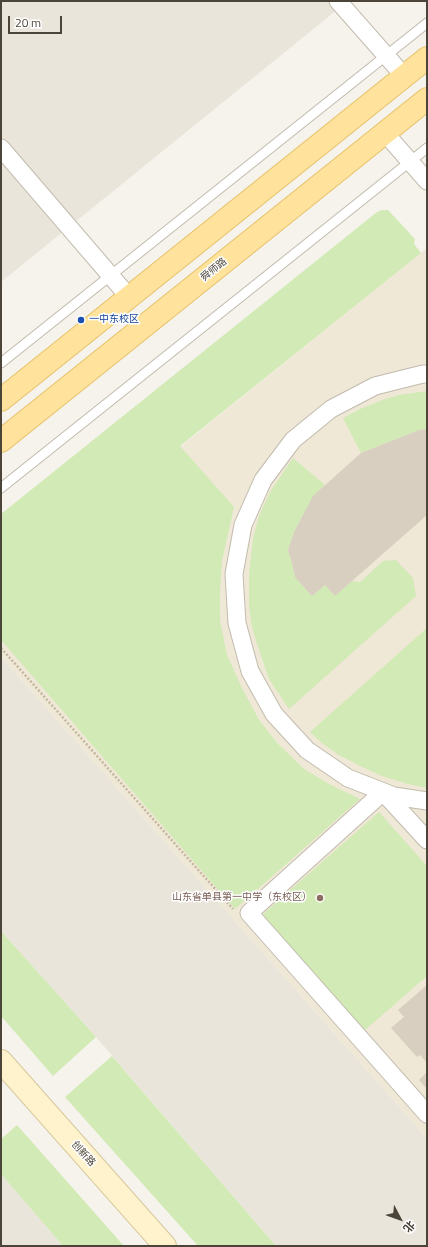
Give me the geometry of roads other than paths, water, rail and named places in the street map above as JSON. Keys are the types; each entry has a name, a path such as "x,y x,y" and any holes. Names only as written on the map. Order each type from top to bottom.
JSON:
{"main road":[{"path":"1,400 427,58"},
{"name":"舜师路","path":"1,441 427,99"},
{"name":"创新路","path":"1,1061 165,1246"}],"street":[{"path":"338,1 404,76"},
{"path":"385,133 427,181"},
{"path":"1,148 129,297"},
{"path":"427,374 375,386 331,409 293,440 264,480 246,519 234,574 237,623 250,671 274,714 307,750 348,778 394,796 427,801"},
{"path":"384,792 427,840"},
{"path":"384,792 250,913 427,1114"}],"lane":[{"path":"1,363 427,23"},
{"path":"1,488 427,148"}],"place":[{"name":"一中东校区","path":"81,320"},
{"name":"山东省单县第一中学（东校区）","path":"320,898"}]}
